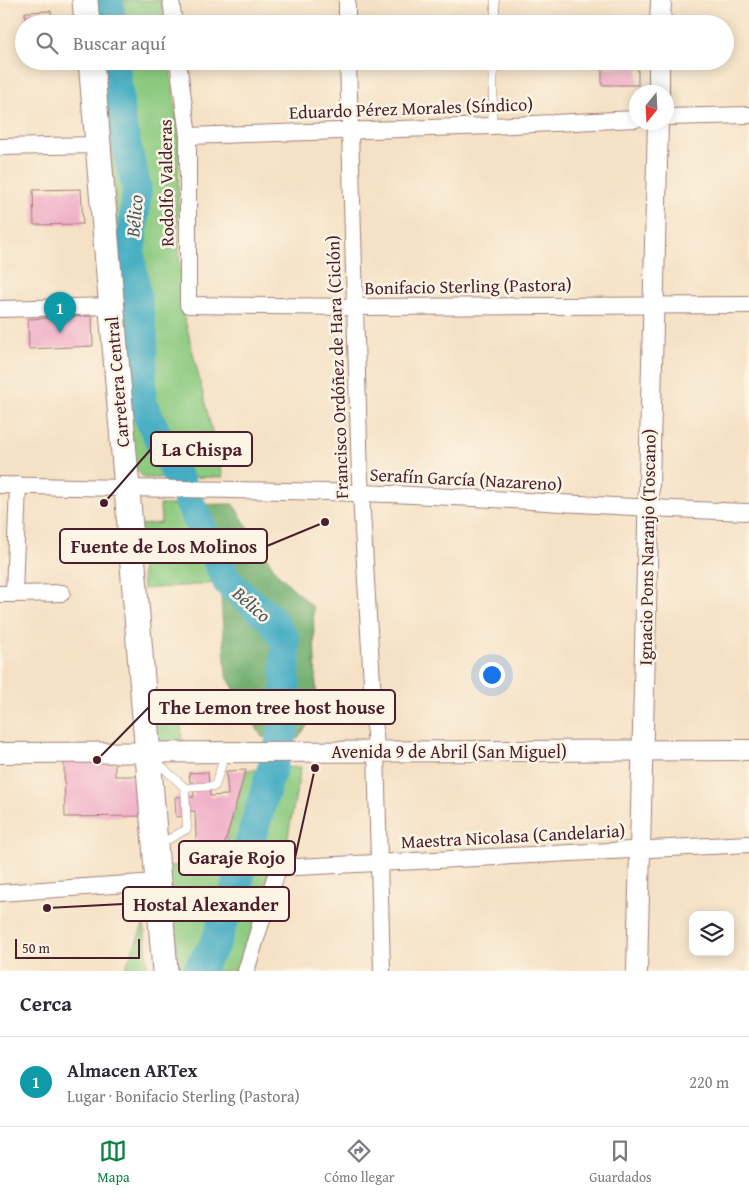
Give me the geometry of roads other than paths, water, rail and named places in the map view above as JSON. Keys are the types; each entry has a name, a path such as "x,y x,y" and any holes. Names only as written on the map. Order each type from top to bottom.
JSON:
{"main road":[{"path":"85,0 86,15"},
{"name":"Carretera Central","path":"92,70 110,306 139,490 148,753 164,971"}],"street":[{"path":"171,0 173,15"},
{"path":"347,0 347,15"},
{"path":"660,15 661,0"},
{"name":"Rodolfo Valderas","path":"179,70 188,136 188,305"},
{"name":"Francisco Ordóñez de Hara (Ciclón)","path":"348,70 360,493 376,751 382,971"},
{"path":"659,70 659,85"},
{"path":"674,117 749,115"},
{"name":"Eduardo Pérez Morales (Síndico)","path":"188,136 492,126 629,118"},
{"name":"Ignacio Pons Naranjo (Toscano)","path":"637,971 658,130"},
{"path":"0,147 98,145"},
{"name":"Bonifacio Sterling (Pastora)","path":"188,305 354,307 749,304"},
{"path":"0,308 110,306"},
{"name":"Serafín García (Nazareno)","path":"0,484 139,490 360,493 648,509 749,512"},
{"path":"18,485 7,594 62,593"},
{"name":"Avenida 9 de Abril (San Miguel)","path":"0,753 749,750"},
{"name":"Maestra Nicolasa (Candelaria)","path":"246,971 278,868 749,844"},
{"path":"0,893 156,882"}],"lane":[{"path":"495,0 495,15"},
{"path":"492,126 494,70"},
{"path":"185,788 215,786 226,752"},
{"path":"148,753 185,788 187,829 154,847"}],"waterway":[{"name":"Bélico","path":"109,0 110,15"},
{"name":"Bélico","path":"116,70 121,123 137,189 130,256 143,337 141,401 228,583 270,618 285,640 286,721 238,882 215,944 197,971"}],"place":[{"name":"Almacen ARTex","path":"60,333"},
{"name":"La Chispa","path":"104,503"},
{"name":"Fuente de Los Molinos","path":"325,522"},
{"name":"The Lemon tree host house","path":"97,760"},
{"name":"Garaje Rojo","path":"315,768"},
{"name":"Hostal Alexander","path":"47,908"}]}
